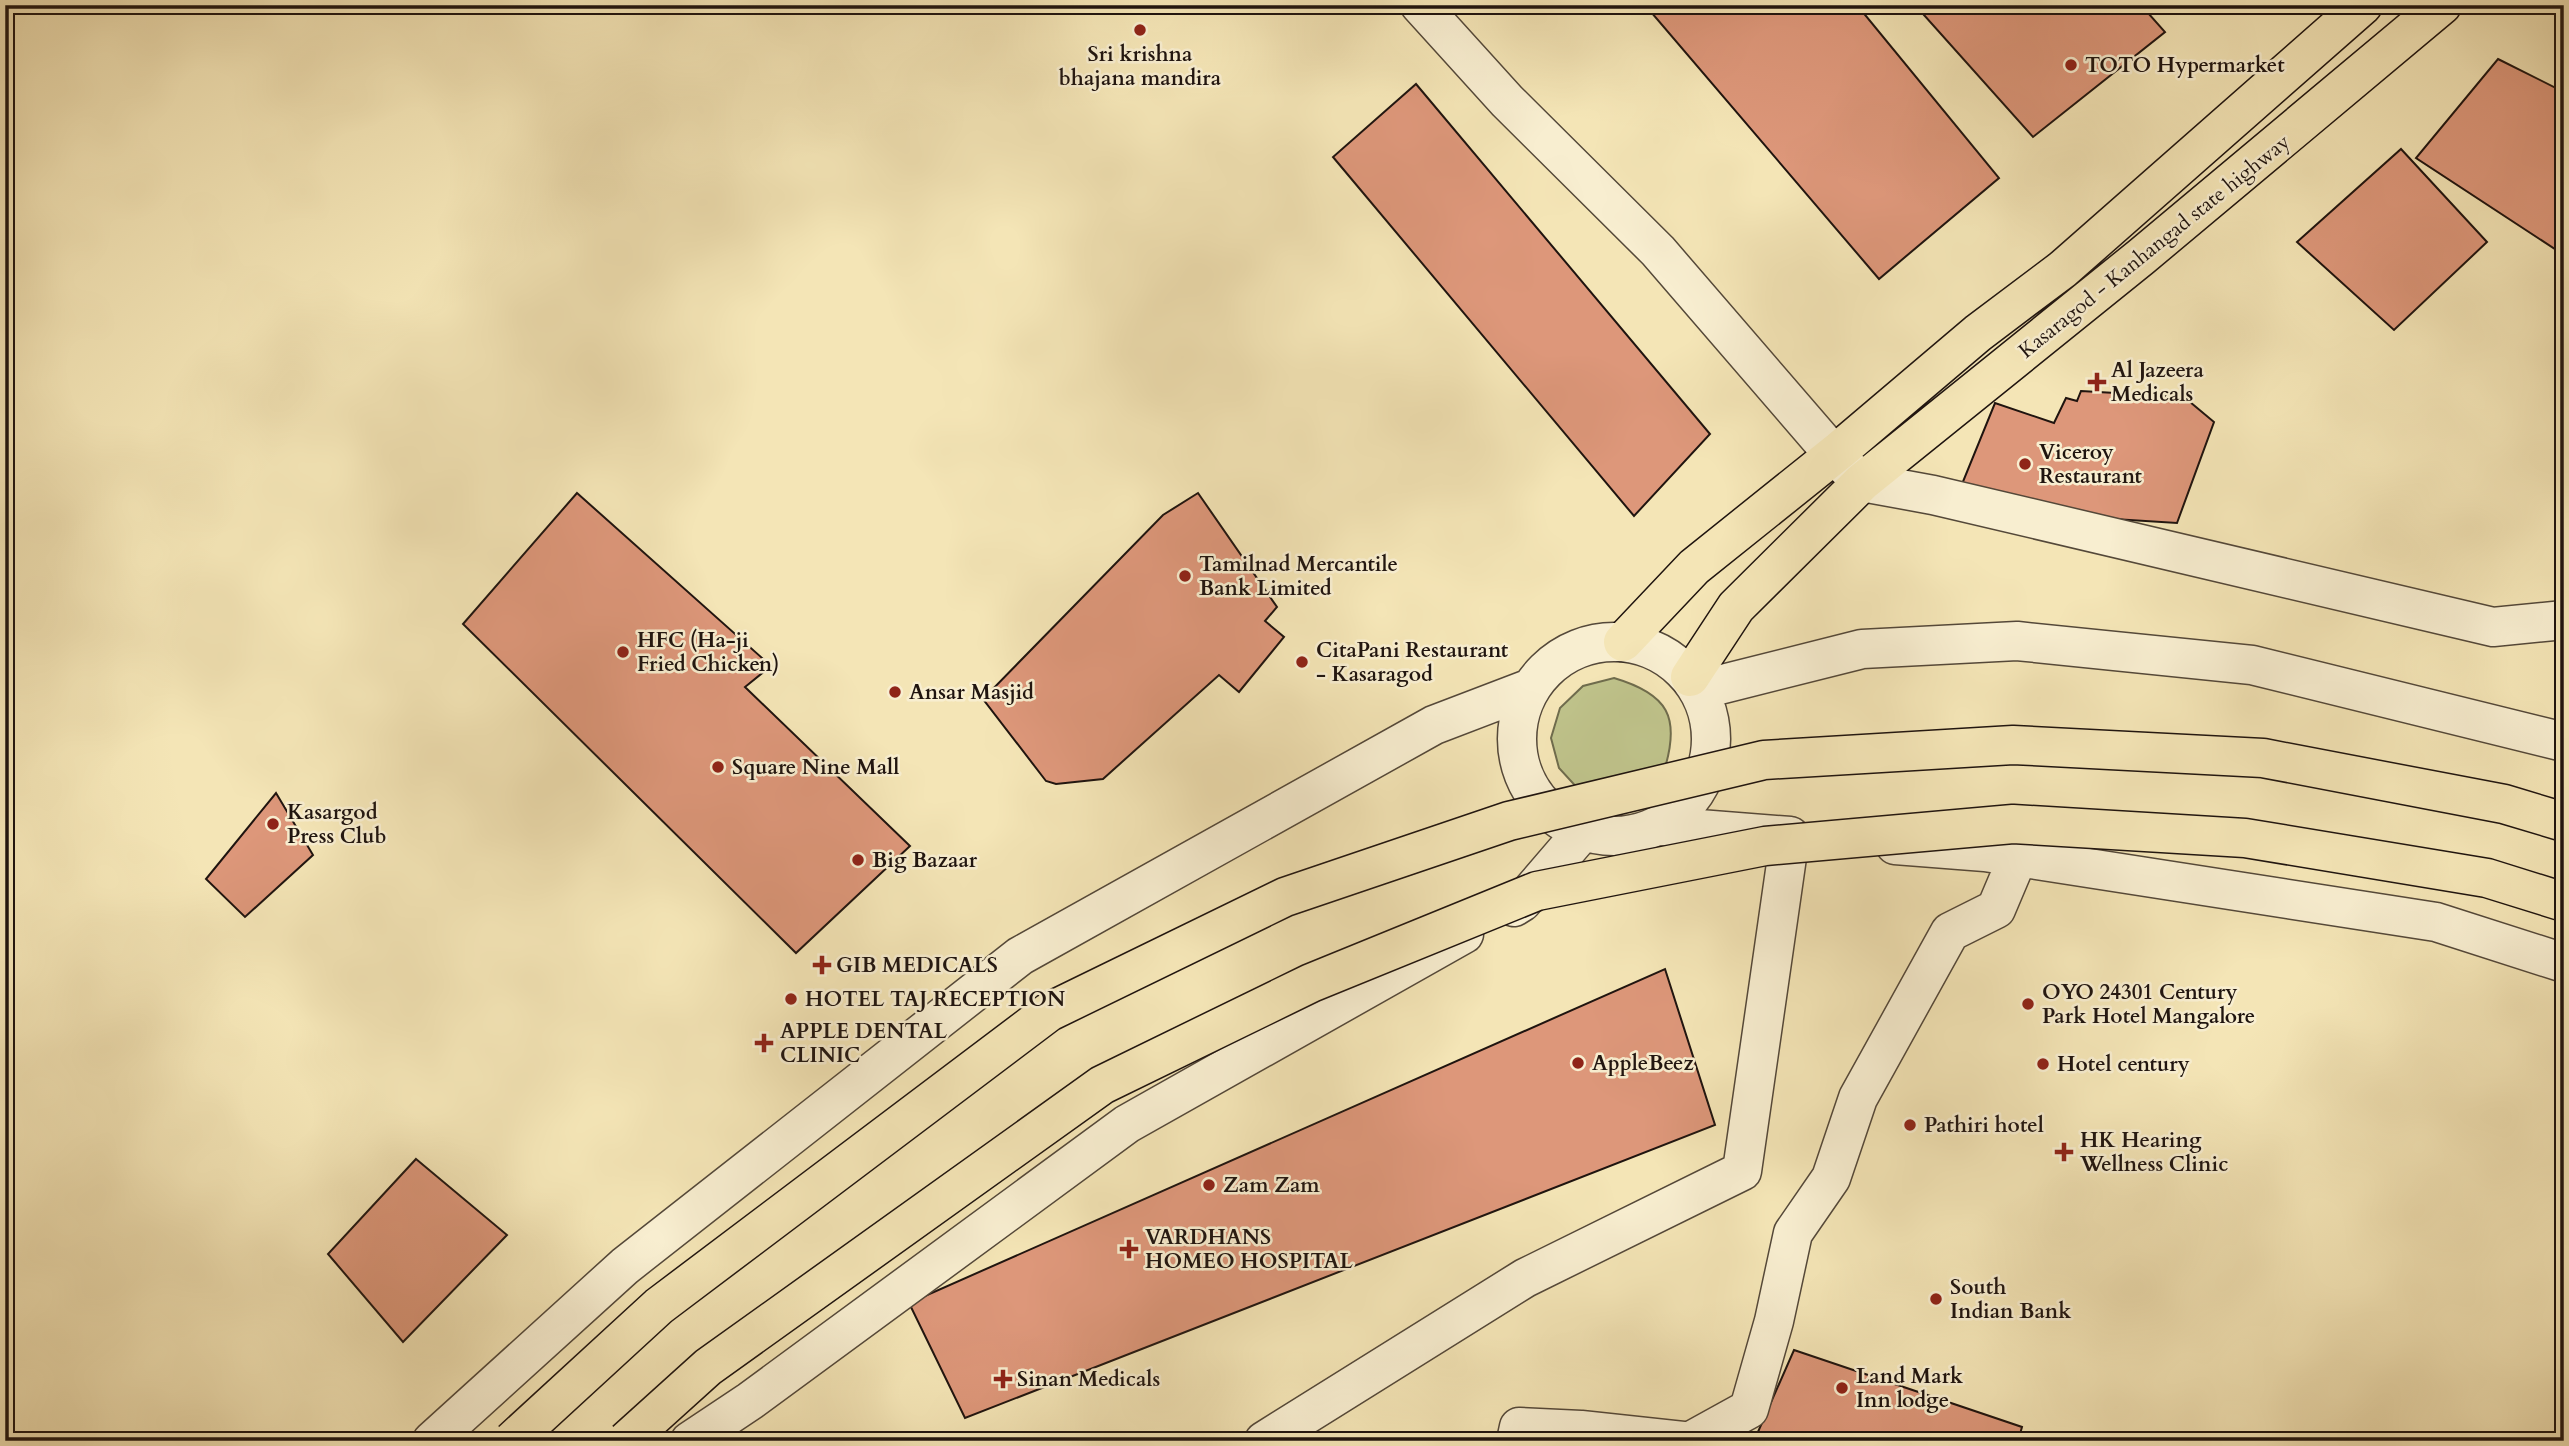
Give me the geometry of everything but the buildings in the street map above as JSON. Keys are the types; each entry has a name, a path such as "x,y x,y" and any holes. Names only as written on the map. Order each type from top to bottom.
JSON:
{"main road":[{"name":"Kasaragod - Kanhangad state highway","path":"1623,642 1694,567 1837,453 1968,341 2063,269 2363,5"},
{"name":"Kasaragod - Kanhangad state highway","path":"1694,683 1736,607 1862,482 2141,257 2442,5"},
{"path":"512,1441 659,1306 1049,1012 1285,897 1509,821 1764,760 2013,746 2263,758 2504,804 2564,822"},
{"path":"626,1441 708,1367 1102,1085 1311,983 1537,891 1765,846 2013,824 2245,838 2487,878 2564,902"}],"street":[{"path":"1420,5 1507,101 1658,251 1862,482 1933,495 2493,626 2564,620"},
{"path":"1694,683 1862,649 2017,641 2252,665 2564,742"},
{"path":"1623,642 1648,648 1670,659 1694,683 1710,719 1712,751 1703,780 1685,807 1661,826 1635,834 1609,836 1583,831 1557,818 1536,798 1522,772 1517,734 1519,715 1531,688 1548,667 1570,652 1595,643 1623,642"},
{"path":"432,1441 625,1266 1020,956 1434,725 1531,688"},
{"path":"1661,826 2018,857 2436,922 2564,962"},
{"path":"690,1441 762,1393 1127,1124 1522,902 1583,831"},
{"path":"1264,1441 1525,1278 1742,1171 1790,836"},
{"path":"1691,1441 1749,1409 1774,1321 1793,1233 1830,1178 1858,1098 1950,932 1996,909 2018,857"},
{"path":"1516,1441 1519,1427 1581,1430 1683,1441"}],"green space":[{"path":"1614,678 1647,692 1666,710 1671,736 1664,771 1580,791 1559,768 1551,738 1560,708 1583,686"}],"place":[{"name":"Sri krishna bhajana mandira","path":"1140,30"},
{"name":"TOTO Hypermarket","path":"2071,65"},
{"name":"Al Jazeera Medicals","path":"2097,382"},
{"name":"Viceroy Restaurant","path":"2025,464"},
{"name":"Tamilnad Mercantile Bank Limited","path":"1185,576"},
{"name":"HFC (Ha-ji Fried Chicken)","path":"623,652"},
{"name":"CitaPani Restaurant - Kasaragod","path":"1302,662"},
{"name":"Ansar Masjid","path":"895,692"},
{"name":"Square Nine Mall","path":"718,767"},
{"name":"Kasargod Press Club","path":"273,824"},
{"name":"Big Bazaar","path":"858,860"},
{"name":"GIB MEDICALS","path":"822,965"},
{"name":"HOTEL TAJ RECEPTION","path":"791,999"},
{"name":"OYO 24301 Century Park Hotel Mangalore","path":"2028,1004"},
{"name":"APPLE DENTAL CLINIC","path":"764,1043"},
{"name":"AppleBeez","path":"1578,1063"},
{"name":"Hotel century","path":"2043,1064"},
{"name":"Pathiri hotel","path":"1910,1125"},
{"name":"HK Hearing Wellness Clinic","path":"2064,1152"},
{"name":"Zam Zam","path":"1209,1185"},
{"name":"VARDHANS HOMEO HOSPITAL","path":"1129,1249"},
{"name":"South Indian Bank","path":"1936,1299"},
{"name":"Sinan Medicals","path":"1003,1379"},
{"name":"Land Mark Inn lodge","path":"1842,1388"}]}
